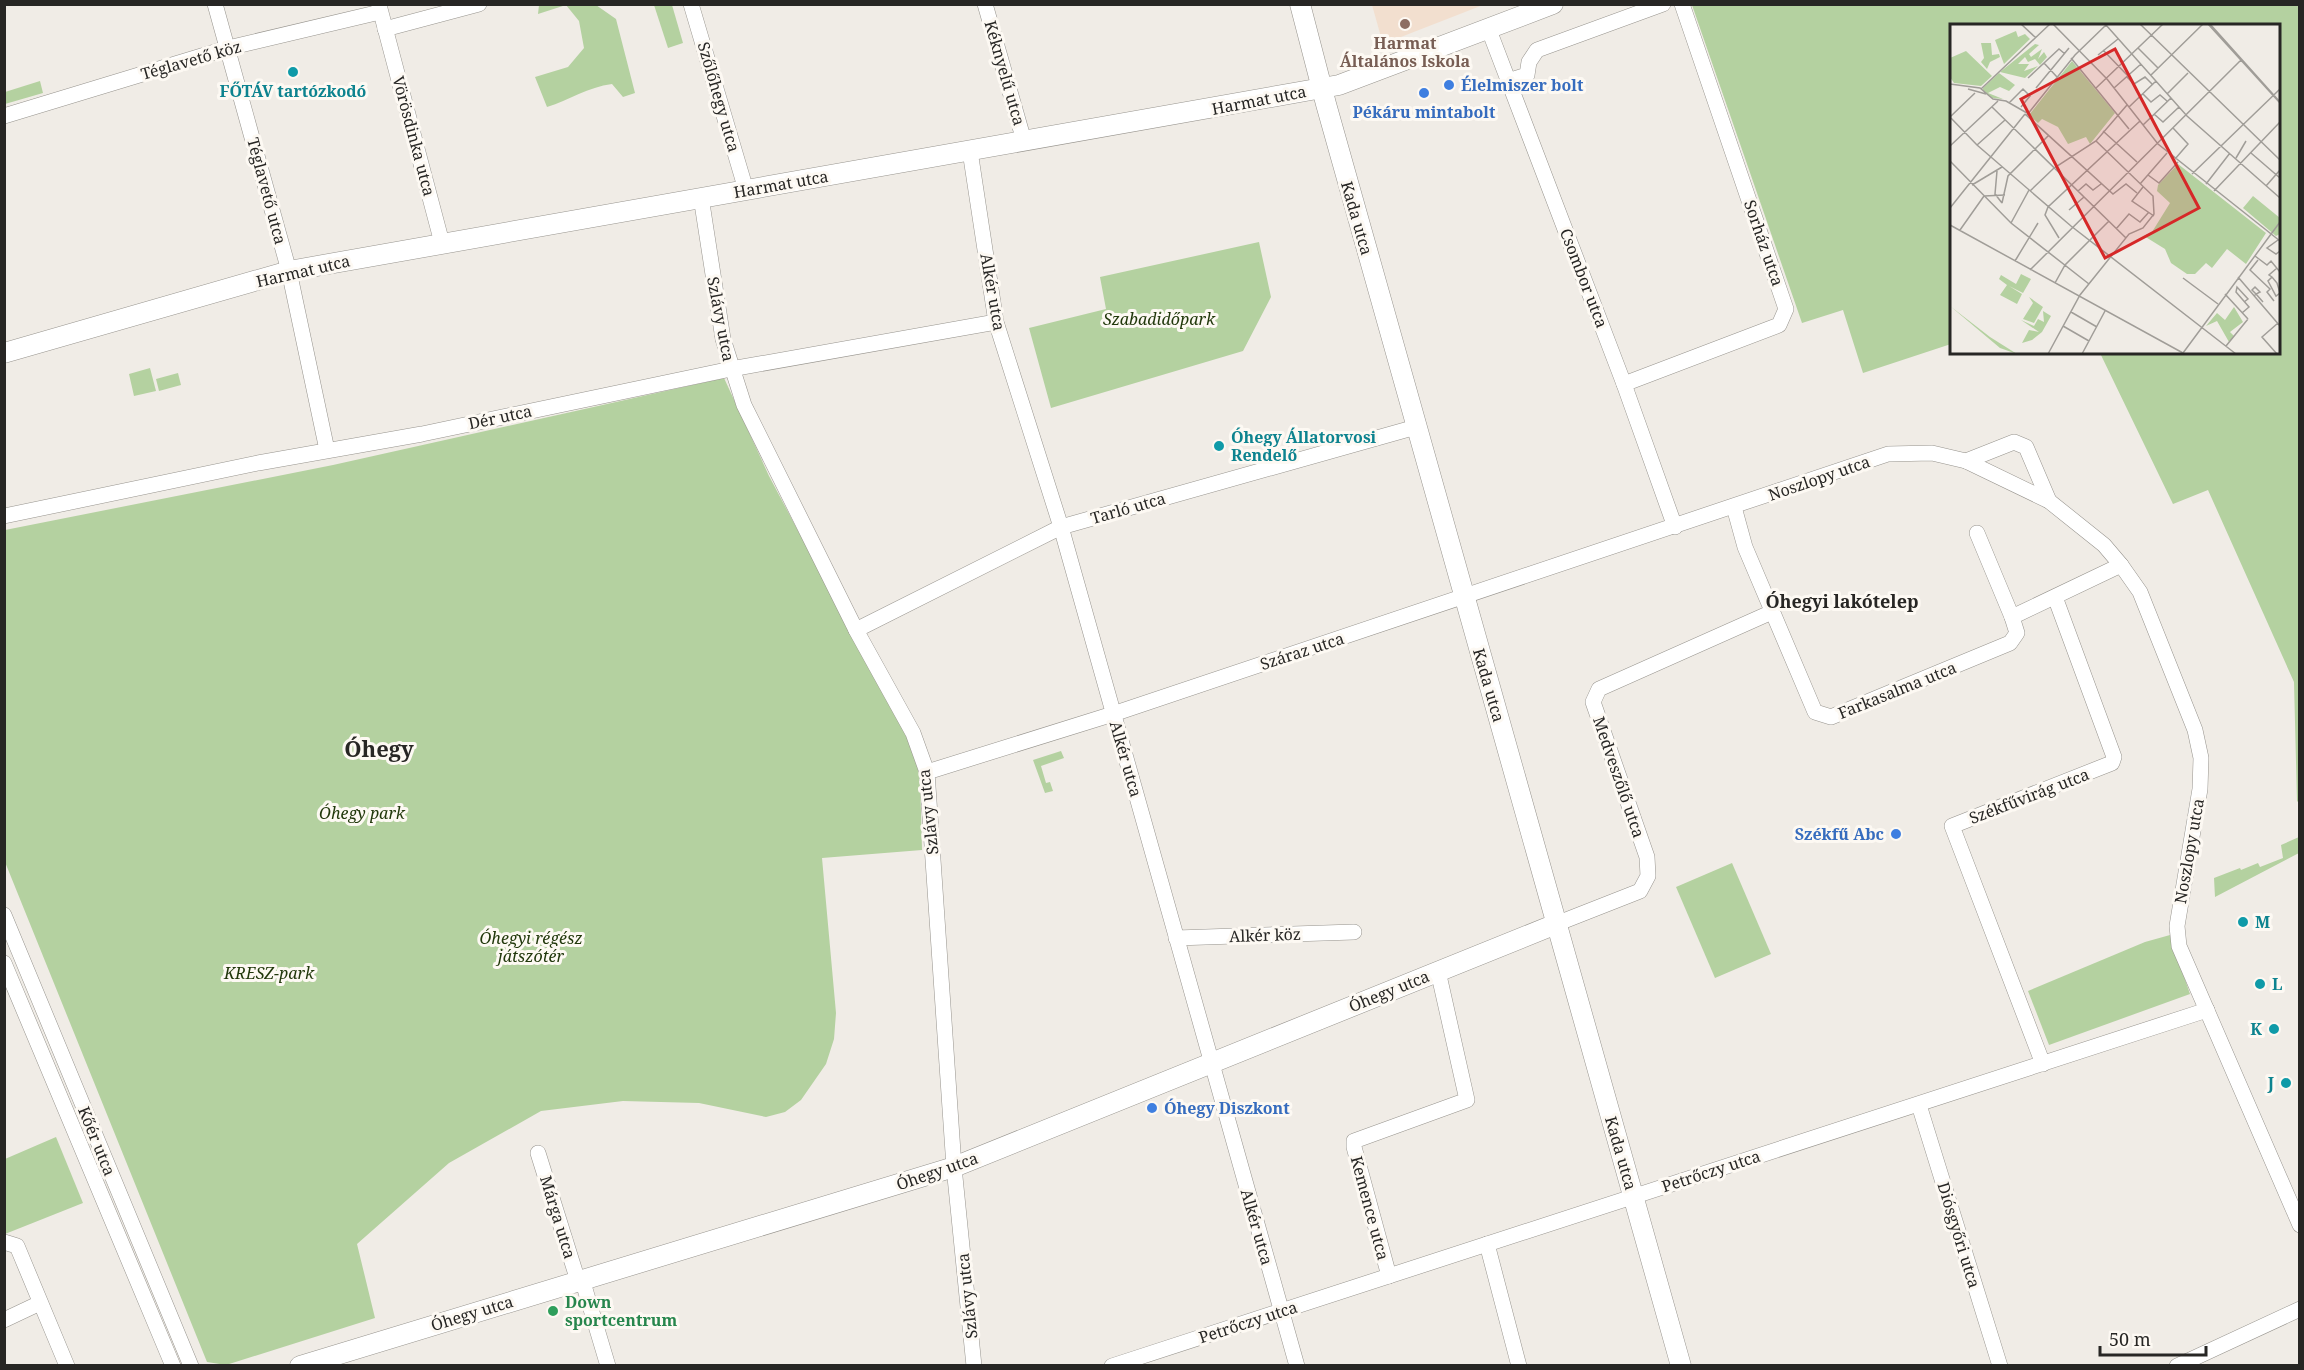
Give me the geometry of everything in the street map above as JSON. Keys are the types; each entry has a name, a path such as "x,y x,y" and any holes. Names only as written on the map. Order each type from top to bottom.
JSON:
{"street":[{"name":"Téglavető utca","path":"215,4 289,271 327,450"},
{"path":"385,29 479,4"},
{"name":"Szőlőhegy utca","path":"692,4 746,190"},
{"name":"Kéknyelű utca","path":"986,4 1024,141"},
{"name":"Kada utca","path":"1300,4 1416,427 1681,1365"},
{"name":"Harmat utca","path":"4,353 289,271 1339,85 1553,4"},
{"path":"1509,81 1527,75 1529,62 1537,50 1663,4"},
{"name":"Sorház utca","path":"1624,384 1779,325 1786,309 1682,4"},
{"name":"Téglavető köz","path":"4,116 228,48 380,8"},
{"name":"Vörösdinka utca","path":"380,8 442,243"},
{"name":"Csombor utca","path":"1489,30 1624,384 1675,527"},
{"name":"Alkér utca","path":"970,151 996,322 1061,527 1297,1365"},
{"name":"Szlávy utca","path":"701,197 723,339 744,405 856,630 913,733 927,772 954,1167 974,1365"},
{"name":"Dér utca","path":"4,516 327,450 422,434 731,369 996,322"},
{"name":"Tarló utca","path":"856,630 1061,527 1416,427"},
{"name":"Noszlopy utca","path":"1966,461 2014,442 2026,447 2049,501"},
{"name":"Noszlopy utca","path":"1675,527 1888,454 1932,453 1966,461 2049,501 2103,545 2121,565 2140,592 2195,729 2201,758 2200,789 2177,926 2179,946 2300,1225"},
{"name":"Farkasalma utca","path":"1734,507 1745,547 1815,712 1831,717 2010,643 2018,633 2012,617"},
{"name":"Száraz utca","path":"927,772 1113,714 1675,527"},
{"path":"1977,534 2012,617 2121,565"},
{"name":"Székfűvirág utca","path":"2043,1064 1952,826 2112,763 2114,758 2055,597"},
{"name":"Medveszőlő utca","path":"1556,924 1640,891 1648,876 1647,857 1593,702 1599,688 1772,612"},
{"name":"Kőér utca","path":"4,915 191,1365"},
{"name":"Óhegy utca","path":"300,1365 954,1167 1556,924"},
{"name":"Alkér köz","path":"1176,938 1354,933"},
{"name":"Kőér utca","path":"4,963 173,1365"},
{"name":"Kemence utca","path":"1389,1276 1354,1141 1359,1137 1467,1100 1438,971"},
{"name":"Petrőczy utca","path":"1112,1365 2207,1010"},
{"name":"Diósgyőri utca","path":"1919,1105 2000,1365"},
{"name":"Márga utca","path":"538,1153 608,1365"},
{"path":"4,1242 17,1246 67,1365"},
{"path":"1487,1244 1519,1365"},
{"path":"4,1320 40,1303"},
{"path":"2177,1365 2300,1309"}],"shaded area":[{"name":"Harmat Általános Iskola","path":"1372,4 1483,5 1383,44"}],"green space":[{"path":"539,5 566,5 538,14"},
{"path":"566,5 596,5 616,19 635,93 623,97 612,84 547,107 535,77 568,67 584,48 579,21"},
{"path":"654,5 672,5 683,43 668,48"},
{"path":"1692,5 2299,5 2299,800 2297,802 2294,682 2208,490 2173,504 2100,354 2280,354 2280,24 1950,24 1950,344 1863,373 1843,310 1802,323"},
{"path":"40,81 43,93 5,104 5,92"},
{"name":"Szabadidőpark","path":"1259,242 1271,297 1243,351 1051,408 1029,328 1106,309 1100,277"},
{"path":"150,368 156,391 134,396 129,374"},
{"path":"178,373 181,385 159,391 156,379"},
{"name":"Óhegy park","path":"724,378 769,476 905,733 920,774 922,850 822,858 836,1013 834,1039 826,1064 801,1100 785,1112 766,1117 699,1103 623,1101 541,1111 449,1163 357,1244 375,1318 226,1365 207,1362 5,862 5,530 333,465"},
{"path":"1061,751 1064,758 1041,766 1046,783 1050,782 1053,791 1045,793 1033,760"},
{"path":"2299,837 2299,853 2215,897 2214,878 2240,868 2241,870 2258,863 2260,867 2283,858 2281,845"},
{"path":"1732,863 1771,954 1715,978 1676,887"},
{"path":"2170,935 2190,994 2049,1045 2028,991 2145,942"},
{"path":"56,1137 83,1203 5,1234 5,1159"}],"place":[{"name":"Harmat Általános Iskola","path":"1405,24"},
{"name":"FŐTÁV tartózkodó","path":"293,72"},
{"name":"Élelmiszer bolt","path":"1449,85"},
{"name":"Pékáru mintabolt","path":"1424,93"},
{"name":"Óhegy Állatorvosi Rendelő","path":"1219,446"},
{"name":"Székfű Abc","path":"1896,834"},
{"name":"M","path":"2243,922"},
{"name":"L","path":"2260,984"},
{"name":"K","path":"2274,1029"},
{"name":"J","path":"2286,1083"},
{"name":"Óhegy Diszkont","path":"1152,1108"},
{"name":"Down sportcentrum","path":"553,1311"}],"district":[{"name":"Óhegyi lakótelep","path":"1842,602"},
{"name":"Óhegy","path":"379,749"}],"park label":[{"name":"Óhegyi régész játszótér","path":"531,947"},
{"name":"KRESZ-park","path":"269,973"}]}
